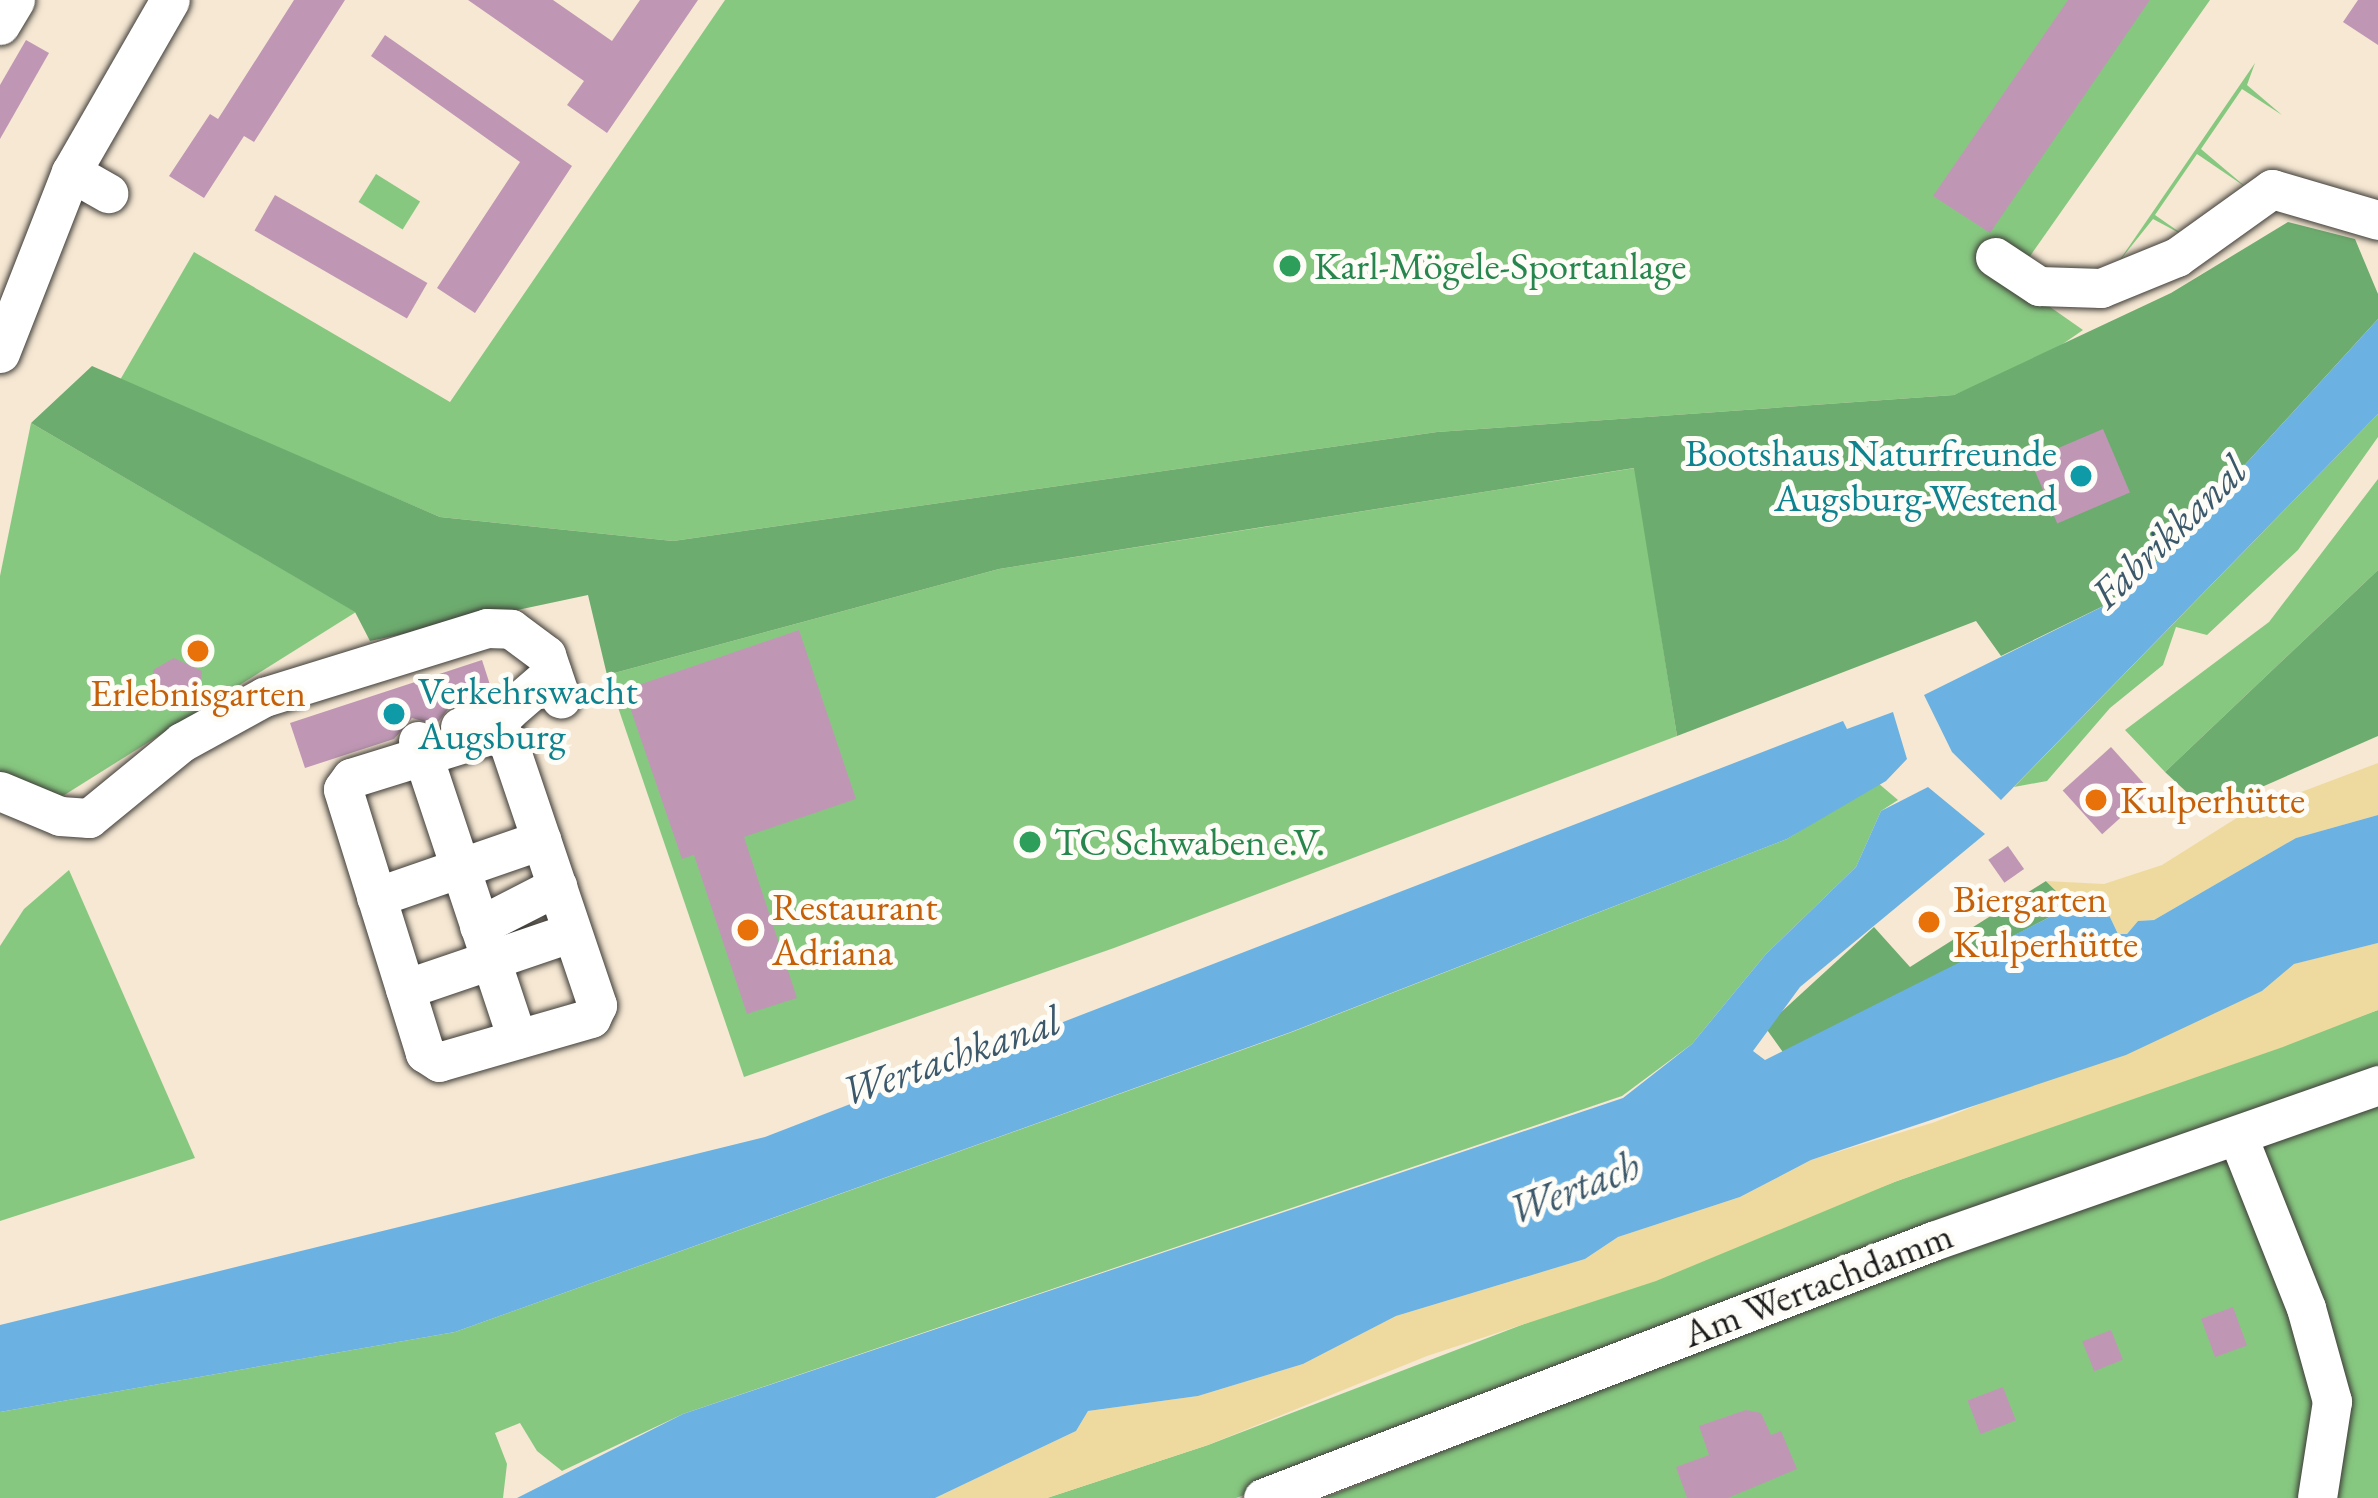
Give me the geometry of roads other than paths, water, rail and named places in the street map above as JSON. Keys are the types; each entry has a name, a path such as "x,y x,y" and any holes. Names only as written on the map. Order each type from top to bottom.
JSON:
{"street":[{"path":"0,25 16,0"},
{"path":"0,353 15,263 170,0"},
{"path":"71,172 108,193"},
{"path":"1995,257 2039,286 2101,288 2177,256 2272,190 2378,220"},
{"path":"0,790 60,816 89,818 182,742 264,697 488,628 512,629 547,656 556,686 508,711 420,748 351,778 343,789 425,1053 439,1062 591,1018 597,1005 508,742 493,734 420,748 334,770"},
{"path":"420,748 517,1040"},
{"path":"376,897 541,840"},
{"path":"405,989 485,943 557,886"},
{"path":"485,943 572,932"},
{"name":"Am Wertachdamm","path":"1263,1498 1933,1241 2378,1085"},
{"path":"2238,1137 2306,1308 2332,1401 2317,1498"}],"water":[{"path":"2378,319 2378,414 2001,800 1952,752 1924,695 2126,595"},
{"path":"1893,712 1907,759 1886,781 1787,839 1291,1032 455,1332 0,1412 0,1325 765,1137 1843,721 1847,729"},
{"name":"Wertach","path":"1928,787 1985,834 1800,987 1753,1051 1765,1060 2072,906 2109,915 2118,934 2127,934 2138,921 2154,920 2296,838 2378,815 2378,943 2294,964 2262,991 2126,1055 1811,1160 1740,1197 1618,1237 1585,1259 1396,1316 1303,1364 1198,1396 1088,1411 1076,1431 935,1498 517,1498 683,1414 1623,1098 1692,1044 1766,954 1856,867 1881,811"}],"place":[{"name":"Karl-Mögele-Sportanlage","path":"1290,266"},
{"name":"Bootshaus Naturfreunde Augsburg-Westend","path":"2081,476"},
{"name":"Erlebnisgarten","path":"198,651"},
{"name":"Verkehrswacht Augsburg","path":"394,714"},
{"name":"Kulperhütte","path":"2096,800"},
{"name":"TC Schwaben e.V.","path":"1030,842"},
{"name":"Biergarten Kulperhütte","path":"1929,922"},
{"name":"Restaurant Adriana","path":"748,930"}],"water label":[{"name":"Fabrikkanal","path":"2169,532"},
{"name":"Wertachkanal","path":"951,1056"}]}
